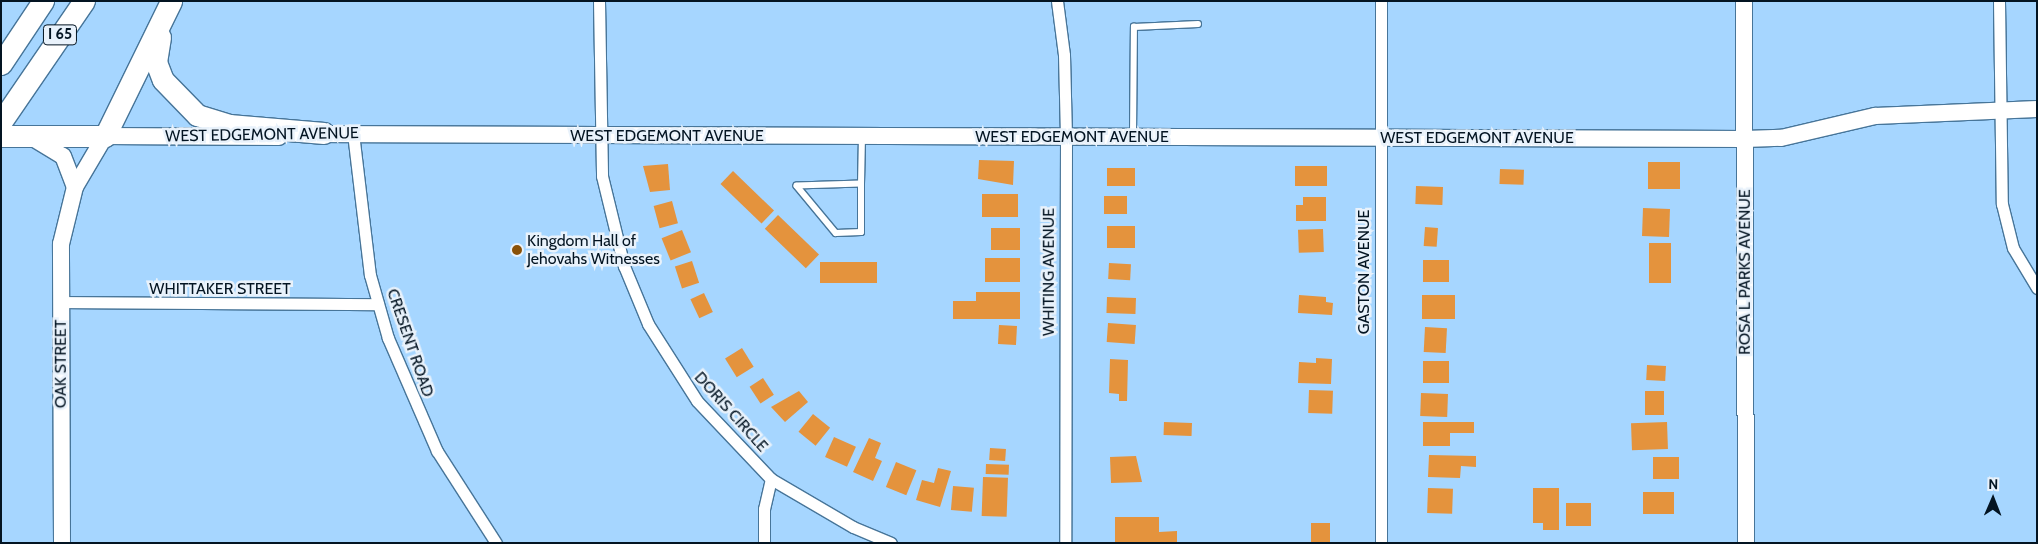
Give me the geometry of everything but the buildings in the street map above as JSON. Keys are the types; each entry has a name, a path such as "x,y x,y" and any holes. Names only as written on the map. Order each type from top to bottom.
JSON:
{"highway":[{"name":"I 65","path":"1,64 43,1"},
{"name":"I 65","path":"1,122 84,1"},
{"path":"167,10 156,62 171,93 197,115 229,125 324,133"},
{"path":"1,136 106,136 167,10"}],"street":[{"name":"DORIS CIRCLE","path":"599,1 600,136 609,214 648,324 697,402 772,479 846,523 891,543"},
{"name":"WHITING AVENUE","path":"1057,1 1064,55 1066,137 1065,543"},
{"name":"GASTON AVENUE","path":"1381,1 1381,543"},
{"name":"ROSA L PARKS AVENUE","path":"1744,1 1746,543"},
{"path":"1999,1 2000,111 2005,222 2018,260 2037,288"},
{"name":"WEST EDGEMONT AVENUE","path":"106,136 271,138 324,133 352,133 600,136 1745,139 1781,138 1875,116 2037,109"},
{"name":"CRESENT ROAD","path":"352,133 358,202 378,304 417,412 457,486 496,543"},
{"path":"27,136 63,156 75,187"},
{"name":"OAK STREET","path":"62,543 61,244 75,187 106,136"},
{"name":"WHITTAKER STREET","path":"61,302 378,304"},
{"path":"764,543 764,509 772,479"}],"lane":[{"path":"1133,137 1134,27 1198,24"},
{"path":"861,184 798,186 836,233 861,232 862,137"}],"place":[{"name":"Kingdom Hall of Jehovahs Witnesses","path":"517,250"}]}
